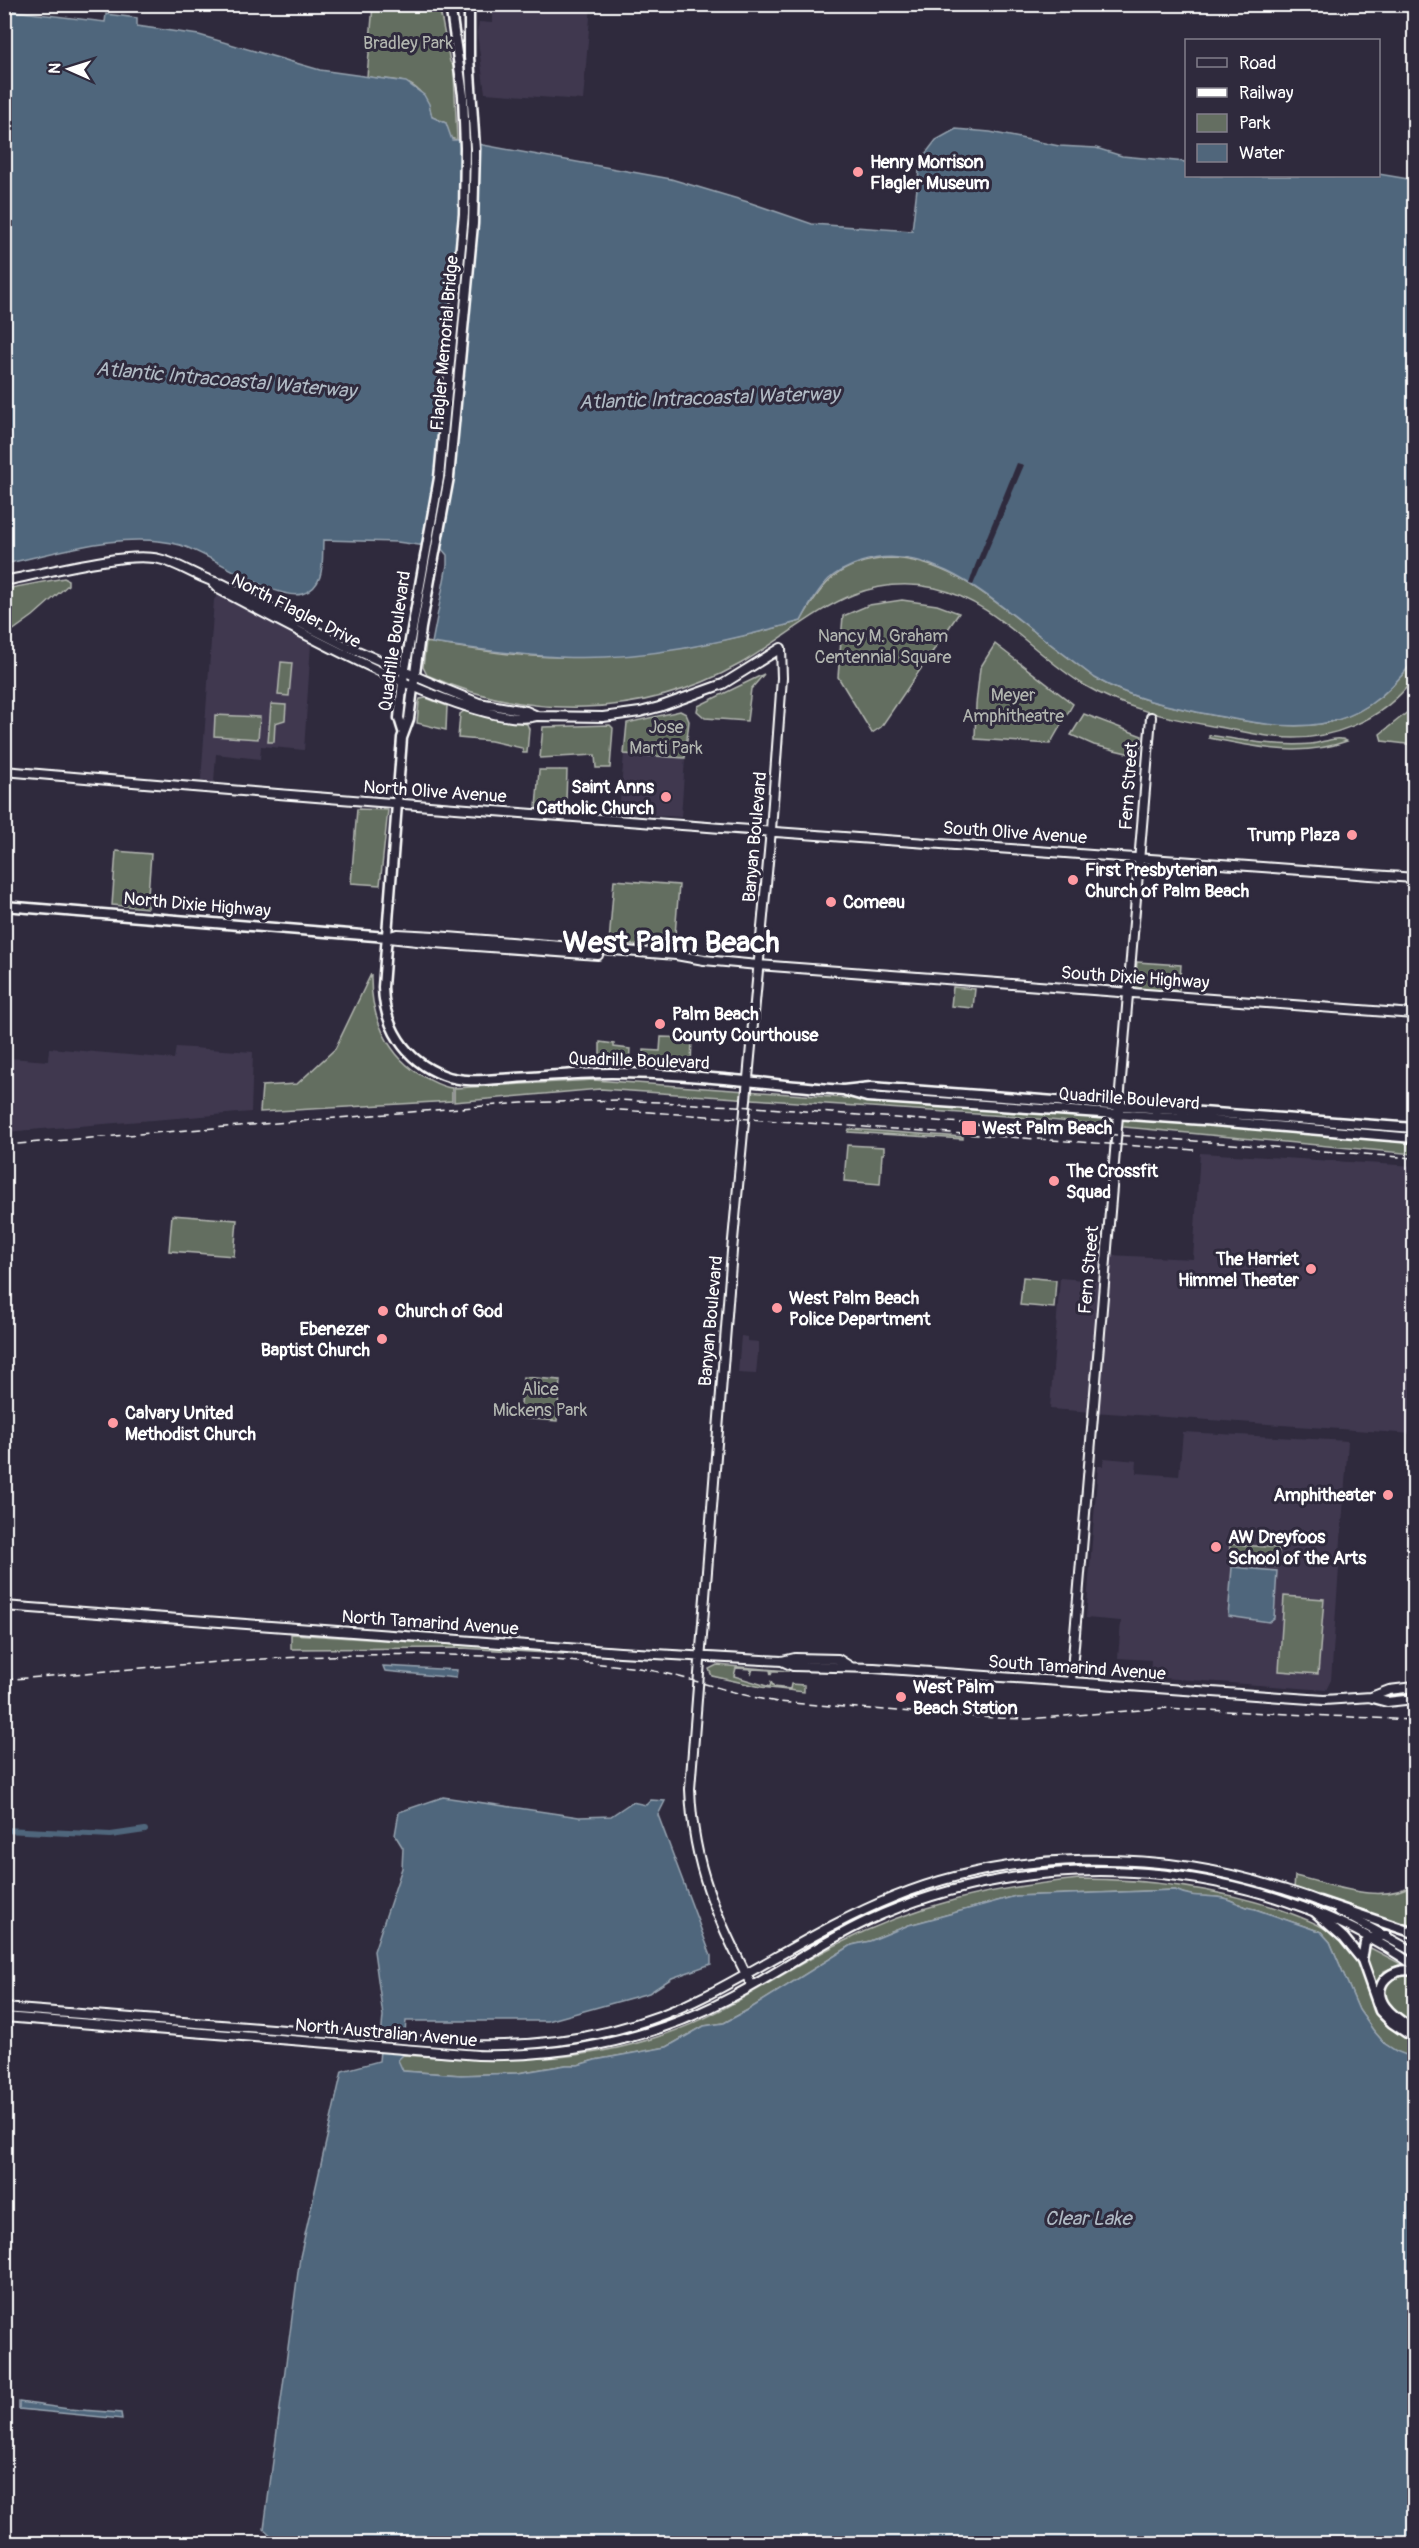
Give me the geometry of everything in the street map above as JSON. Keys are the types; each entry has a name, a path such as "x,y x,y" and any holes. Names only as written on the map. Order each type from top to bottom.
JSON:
{"main road":[{"path":"450,4 469,131"},
{"path":"469,4 469,131"},
{"path":"458,56 465,52 469,45"},
{"name":"Flagler Memorial Bridge","path":"430,556 444,509 453,445 473,224 469,131"},
{"name":"Quadrille Boulevard","path":"403,731 399,718 404,676 430,556"},
{"name":"Quadrille Boulevard","path":"403,731 409,719 430,556"},
{"path":"387,937 403,731"},
{"name":"North Dixie Highway","path":"4,906 387,937"},
{"name":"Quadrille Boulevard","path":"387,937 383,987 387,1016 395,1034 407,1051 435,1072 456,1079 477,1080 613,1073 843,1090 867,1097 1117,1116 1203,1120 1414,1138"},
{"name":"Quadrille Boulevard","path":"843,1090 868,1087 1414,1128"},
{"path":"1319,1901 1414,1933"},
{"path":"1316,1913 1344,1938 1362,1960 1380,2011 1392,2023 1414,2038"},
{"path":"1362,1960 1363,1947 1371,1938 1386,1935"},
{"path":"1414,1971 1403,1968 1390,1974 1382,1984 1381,1992 1384,2006 1414,2030"}],"street":[{"name":"North Flagler Drive","path":"4,581 140,557 159,559 174,563 212,582 223,584 404,676 479,711 526,719 537,716 603,717 659,707 723,684 782,648"},
{"name":"Banyan Boulevard","path":"752,1986 710,1900 697,1856 692,1821 691,1767 732,1251 771,830 782,678 782,648"},
{"name":"Fern Street","path":"1071,1682 1151,717"},
{"name":"North Olive Avenue","path":"4,771 864,837"},
{"name":"South Olive Avenue","path":"864,837 1414,878"},
{"name":"North Dixie Highway","path":"387,937 397,934 435,936 853,972"},
{"name":"South Dixie Highway","path":"853,972 1414,1014"},
{"name":"North Tamarind Avenue","path":"4,1606 700,1656 782,1661 795,1658 838,1659 851,1667"},
{"path":"799,1666 819,1658"},
{"name":"South Tamarind Avenue","path":"782,1661 799,1666 851,1667 1324,1700 1371,1697 1389,1690 1414,1687"},
{"name":"South Tamarind Avenue","path":"1371,1697 1387,1702 1414,1699"},
{"name":"North Australian Avenue","path":"4,2008 477,2045 529,2044 602,2034 669,2012 892,1897 953,1877 1059,1861 1155,1862 1209,1870 1262,1882 1319,1901 1414,1952"},
{"name":"North Australian Avenue","path":"4,2017 478,2055 552,2053 626,2040 691,2017 752,1986 846,1932 928,1897 1008,1880 1108,1870 1203,1880 1257,1893 1316,1913 1371,1938 1414,1965"},
{"path":"892,1897 895,1910"},
{"path":"477,2045 478,2055"}],"shaded area":[{"path":"493,5 591,5 583,100 485,93 477,33 479,22 492,23"},
{"path":"221,596 311,643 304,750 261,746 260,759 216,754 214,782 201,781 214,600"},
{"path":"624,754 685,758 681,817 619,813"},
{"path":"176,1047 253,1052 251,1112 5,1132 5,1090 8,1089 10,1058 48,1061 49,1048 174,1059"},
{"path":"1200,1153 1414,1166 1414,1434 1050,1409 1060,1278 1106,1282 1108,1255 1193,1259"},
{"path":"741,1336 747,1337 747,1341 759,1342 756,1374 738,1373"},
{"name":"AW Dreyfoos School of the Arts","path":"1183,1432 1348,1441 1331,1680 1326,1690 1150,1677 1151,1660 1118,1658 1121,1621 1086,1618 1098,1466 1103,1466 1104,1458 1137,1461 1136,1473 1179,1476"}],"green space":[{"name":"Bradley Park","path":"373,5 439,5 450,62 453,65 457,140 450,138 446,123 432,117 428,104 416,88 400,81 367,77"},
{"path":"888,558 926,564 960,578 1095,678 1135,696 1178,708 1268,724 1296,726 1321,724 1346,717 1369,705 1392,686 1414,660 1414,678 1387,706 1370,717 1353,726 1315,736 1276,737 1195,723 1130,706 1099,693 1065,672 995,616 976,604 935,588 905,585 879,587 854,594 808,619 740,664 703,682 664,695 624,704 584,707 544,706 504,700 465,690 427,675 423,667 426,642 528,656 593,657 683,648 742,636 801,621 817,595 835,576 857,564"},
{"path":"64,578 68,580 68,585 33,616 5,636 5,589"},
{"name":"Nancy M. Graham Centennial Square","path":"902,600 937,605 959,613 881,727 872,733 838,677 843,616 869,605"},
{"name":"Meyer Amphitheatre","path":"995,644 1073,704 1050,744 975,739 980,668"},
{"path":"281,662 292,663 289,696 278,695"},
{"path":"764,674 751,689 747,721 705,718 697,711 698,706"},
{"path":"426,698 447,706 446,730 417,723 420,699"},
{"path":"271,704 286,705 285,720 275,723 274,742 268,742"},
{"path":"1414,707 1414,745 1382,741 1380,734"},
{"path":"464,711 527,724 529,729 527,753 523,753 522,748 491,741 458,738 460,714"},
{"name":"Jose Marti Park","path":"680,711 686,714 689,721 685,758 624,754 627,723"},
{"path":"1084,714 1142,736 1139,756 1094,745 1071,735"},
{"path":"215,715 260,717 258,739 214,736"},
{"path":"610,725 613,728 610,768 596,768 595,755 540,758 543,727"},
{"path":"1209,735 1286,745 1311,744 1335,739 1347,741 1330,746 1295,750 1244,745 1209,738"},
{"path":"539,770 567,770 566,801 564,801 563,809 536,808"},
{"path":"357,809 388,810 380,885 351,883"},
{"path":"116,851 151,854 147,908 112,905"},
{"path":"614,880 679,885 674,948 609,943"},
{"path":"1137,962 1181,965 1179,991 1135,988"},
{"path":"371,974 371,989 378,1020 391,1047 412,1069 435,1083 452,1088 452,1101 260,1112 262,1086 297,1084 335,1049"},
{"path":"953,987 975,989 973,1008 951,1006"},
{"path":"661,1037 692,1038 691,1067 643,1064 644,1050 660,1051"},
{"path":"600,1042 630,1049 629,1063 600,1062"},
{"path":"594,1080 1387,1137 1395,1130 1414,1132 1414,1154 1006,1116 600,1089 454,1102 454,1088"},
{"path":"849,1129 963,1137 963,1139 848,1132"},
{"path":"847,1145 884,1147 880,1184 844,1181"},
{"path":"172,1215 237,1220 234,1256 169,1251"},
{"path":"1023,1277 1056,1280 1054,1308 1020,1305"},
{"name":"Alice Mickens Park","path":"523,1377 560,1380 557,1421 520,1418"},
{"path":"1230,1544 1279,1548 1278,1567 1229,1563"},
{"path":"1284,1596 1324,1599 1318,1674 1279,1671"},
{"path":"291,1634 596,1653 595,1656 462,1648 291,1649"},
{"path":"717,1665 789,1671 772,1671 771,1675 770,1670 753,1669 751,1674 751,1669 736,1668 734,1676 770,1687 771,1682 774,1687 790,1689 791,1684 804,1685 804,1692 761,1687 712,1676 709,1669"},
{"path":"1295,1876 1340,1888 1371,1893 1401,1890 1414,1884 1414,1930 1294,1888"},
{"path":"1079,1879 1156,1883 1232,1896 1282,1910 1324,1928 1345,1945 1356,1961 1367,1984 1374,2012 1392,2030 1414,2042 1414,2058 1396,2052 1385,2044 1373,2030 1359,2010 1330,1942 1321,1932 1227,1899 1189,1895 1175,1890 1016,1896 909,1925 870,1941 852,1945 748,2010 724,2023 704,2026 667,2047 578,2065 518,2073 461,2075 402,2071 397,2059 403,2055 469,2059 534,2058 599,2052 631,2045 663,2035 708,2016 836,1945 895,1919 925,1908 984,1893"},
{"path":"1367,1946 1401,1964 1384,1971 1377,1991 1365,1959"},
{"path":"1399,1973 1414,1977 1414,2025 1393,2008 1385,1994 1390,1980"}],"water":[{"name":"Atlantic Intracoastal Waterway","path":"5,10 105,22 106,14 137,18 137,26 199,35 320,70 406,82 424,95 432,117 446,123 452,140 467,140 483,145 671,179 812,224 912,231 919,171 926,153 936,140 956,129 990,132 1059,146 1096,148 1122,156 1185,162 1185,177 1380,177 1380,174 1414,180 1414,660 1392,686 1369,705 1346,717 1321,724 1296,726 1239,720 1135,696 1095,678 1009,611 970,584 929,564 907,558 884,558 861,562 840,571 821,589 801,621 681,649 590,658 527,655 432,643 447,565 447,555 441,548 397,542 323,540 319,579 310,591 302,594 276,591 192,549 159,541 137,540 92,544 5,564"},
{"path":"1232,1567 1277,1571 1274,1618 1269,1622 1228,1616"},
{"path":"383,1666 457,1670 456,1678 385,1671"},
{"name":"Clear Lake","path":"443,1797 579,1817 611,1816 632,1802 646,1805 651,1800 665,1801 658,1815 711,1956 711,1964 672,1978 649,1993 548,2021 406,2021 403,2055 398,2060 403,2071 461,2075 518,2073 578,2065 667,2047 704,2026 724,2023 748,2010 852,1945 870,1941 909,1925 1016,1896 1175,1890 1227,1899 1321,1932 1330,1942 1359,2010 1373,2030 1385,2044 1414,2058 1414,2543 280,2544 264,2529 300,2257 342,2071 379,2061 383,2016 374,1951 402,1868 403,1848 395,1835 399,1812"},
{"path":"19,2402 121,2413 122,2419 19,2409"}],"pier":[{"path":"1017,463 1024,465 973,585 969,584 975,566"}],"waterway":[{"path":"4,1830 111,1835 145,1830"}],"railway":[{"path":"4,1145 522,1103 618,1100 754,1107 1414,1158"},
{"path":"606,1109 1195,1150"},
{"path":"4,1680 287,1658 401,1654 475,1656 642,1669 777,1702 994,1718 1028,1719 1164,1708 1414,1720"}],"place":[{"name":"Henry Morrison Flagler Museum","path":"858,172"},
{"name":"Saint Anns Catholic Church","path":"666,797"},
{"name":"Trump Plaza","path":"1352,835"},
{"name":"First Presbyterian Church of Palm Beach","path":"1073,880"},
{"name":"Comeau","path":"831,902"},
{"name":"Palm Beach County Courthouse","path":"660,1024"},
{"name":"West Palm Beach","path":"969,1128"},
{"name":"The Crossfit Squad","path":"1054,1181"},
{"name":"The Harriet Himmel Theater","path":"1311,1269"},
{"name":"West Palm Beach Police Department","path":"777,1308"},
{"name":"Church of God","path":"383,1311"},
{"name":"Ebenezer Baptist Church","path":"382,1339"},
{"name":"Calvary United Methodist Church","path":"113,1423"},
{"name":"Amphitheater","path":"1388,1495"},
{"name":"AW Dreyfoos School of the Arts","path":"1216,1547"},
{"name":"West Palm Beach Station","path":"901,1697"}],"district":[{"name":"West Palm Beach","path":"671,942"}]}
